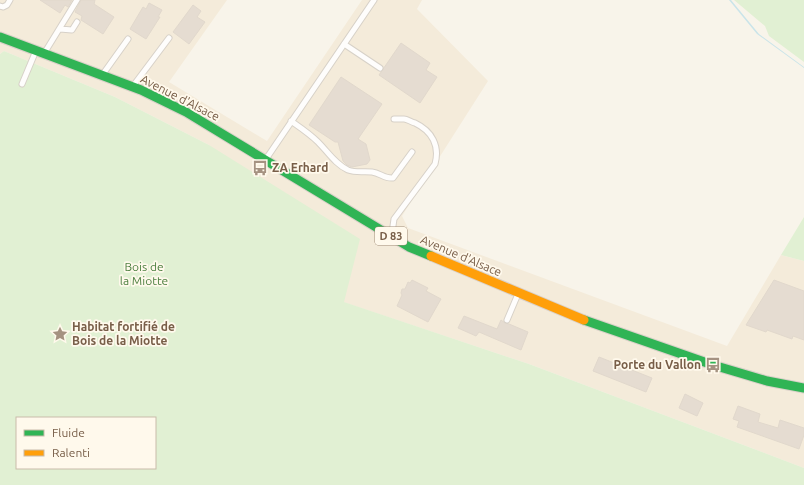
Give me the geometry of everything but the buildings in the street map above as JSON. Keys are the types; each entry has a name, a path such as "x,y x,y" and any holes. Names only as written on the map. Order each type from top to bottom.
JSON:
{"main road":[{"name":"Avenue d'Alsace","path":"0,37 133,87 186,112 409,247 582,319 713,365 767,381 804,388"}],"lane":[{"path":"0,6 3,7 7,5 10,0"},
{"path":"22,84 40,52 60,29 77,0"},
{"path":"265,159 374,0"},
{"path":"60,29 72,30 77,22"},
{"path":"133,87 169,38"},
{"path":"102,75 128,39"},
{"path":"344,44 380,68"},
{"path":"392,236 394,219 435,164 437,157 435,144 429,133 420,126 405,119 394,119"},
{"path":"291,121 319,143 339,165 348,170 372,172 381,174 388,178 393,178 412,152"},
{"path":"507,320 518,293"}],"shaded area":[{"path":"0,0 227,0 169,82 267,141 362,0 422,0 417,9 488,81 402,216 408,228 727,346 781,255 804,261 804,468 529,364 343,302 209,145 115,97 4,51 0,54"}],"green space":[{"path":"734,0 804,0 804,62 769,36 765,26"},
{"name":"Bois de la Miotte","path":"4,51 115,97 209,145 360,239 344,302 529,364 804,468 804,485 0,485 0,54"},
{"path":"804,217 804,261 781,255"}],"water":[{"path":"729,0 731,0 759,34 804,68 757,34"}],"traffic: fast":[{"path":"0,37 141,90 186,112 409,247 431,256"},
{"path":"584,320 713,365 767,381 804,388"}],"traffic: slow":[{"path":"431,256 584,320"}],"place":[{"name":"ZA Erhard","path":"260,168"},
{"name":"Habitat fortifié de Bois de la Miotte","path":"60,334"},
{"name":"Porte du Vallon","path":"713,365"}]}
